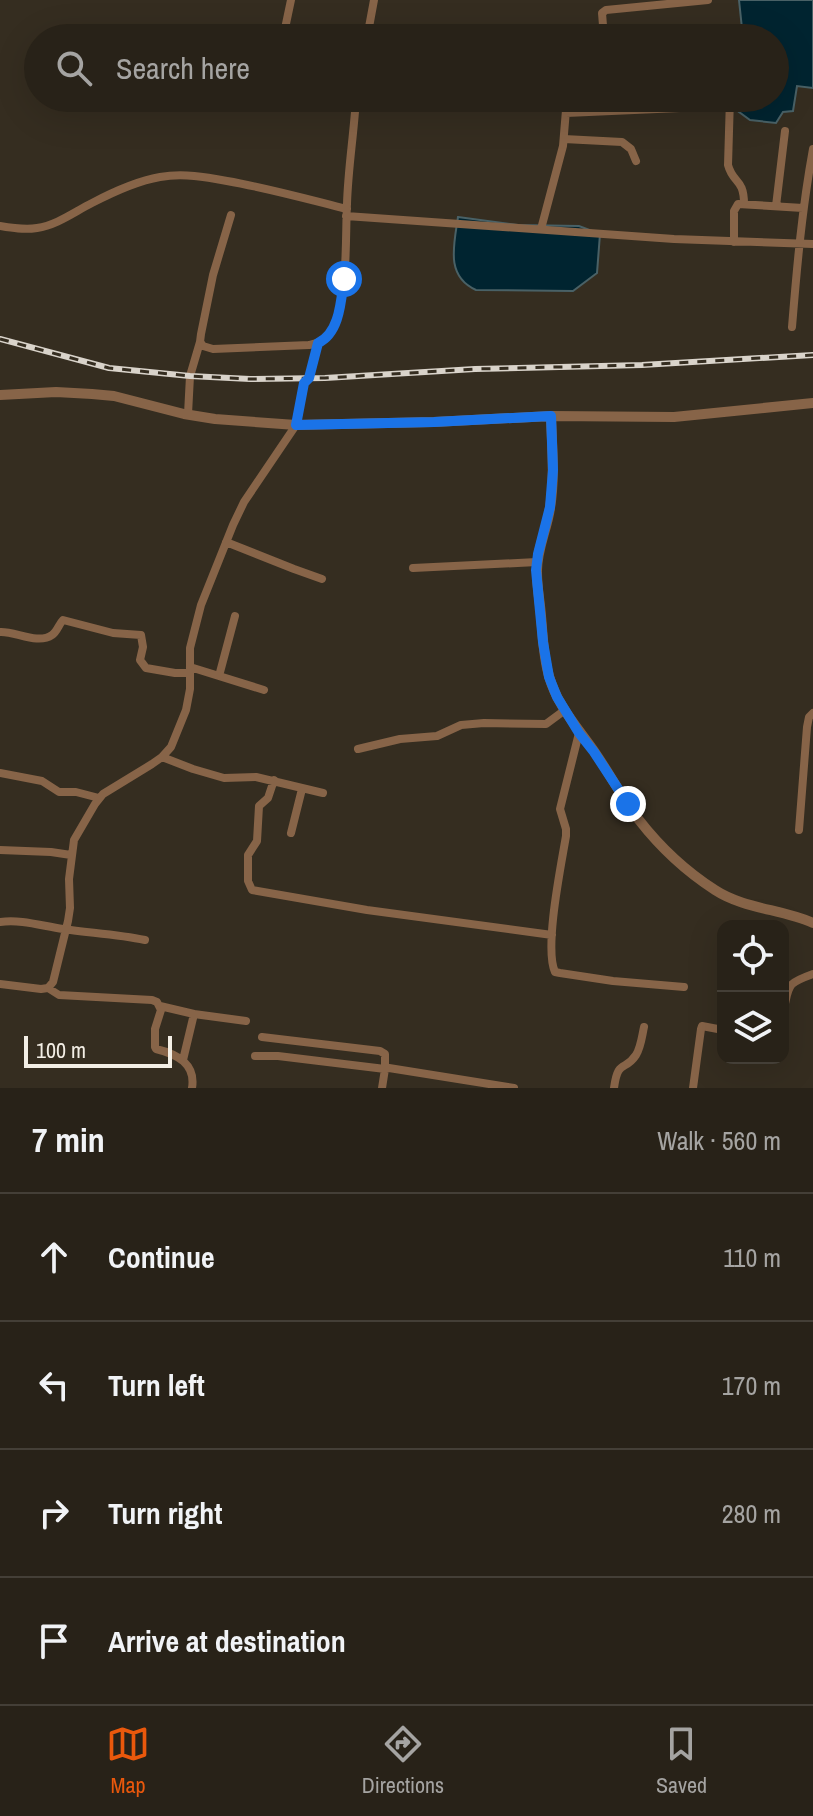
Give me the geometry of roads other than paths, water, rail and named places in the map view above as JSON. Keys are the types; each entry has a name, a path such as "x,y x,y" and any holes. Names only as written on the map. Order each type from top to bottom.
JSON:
{"street":[{"path":"286,24 291,0"},
{"path":"370,24 374,0"},
{"path":"603,24 602,13 606,10 708,0"},
{"path":"200,342 213,349 309,345 318,343 330,334 340,306 344,279 355,112"},
{"path":"541,229 564,139 566,113 589,112"},
{"path":"730,112 728,165 743,187 744,204"},
{"path":"776,206 785,131"},
{"path":"564,139 622,142 631,149 636,161"},
{"path":"792,327 803,208 813,152"},
{"path":"0,226 23,229 54,224 124,188 158,177 176,175 260,187 346,212 674,239 813,244"},
{"path":"734,242 735,208 738,204 803,208"},
{"path":"188,414 190,376 213,275 231,215"},
{"path":"48,988 56,975 70,908 68,895 74,840 103,794 162,757 171,747 186,710 190,648 195,625 244,502 296,425 304,383 309,378 318,343"},
{"path":"0,395 56,392 114,396 237,422 296,425 551,416 674,417 813,403"},
{"path":"551,416 553,470 550,507 537,562 547,668 557,697 639,820 684,867 731,899 788,913 813,923"},
{"path":"226,542 322,579"},
{"path":"413,568 537,562"},
{"path":"219,676 235,616"},
{"path":"0,632 48,637 54,635 63,620 113,633 137,634 143,640 140,660 146,668 167,672 190,670 264,690"},
{"path":"358,749 400,739 437,736 461,725 546,724 565,710"},
{"path":"799,830 807,727 813,713"},
{"path":"579,733 560,809 566,836 552,935 555,972 684,987"},
{"path":"162,757 224,778 247,776 274,780 323,793"},
{"path":"0,773 42,781 59,792 76,792 99,798"},
{"path":"274,780 268,798 259,806 257,841 248,855 248,881 252,890 552,935"},
{"path":"291,833 302,789"},
{"path":"0,850 71,855"},
{"path":"0,922 12,921 145,940"},
{"path":"789,992 795,980 813,974"},
{"path":"0,984 48,988 59,995 152,1000 160,1006 194,1014 246,1021"},
{"path":"160,1006 155,1047 183,1060 194,1079 192,1088"},
{"path":"183,1060 194,1014"},
{"path":"693,1088 702,1026 717,1029"},
{"path":"614,1088 616,1073 636,1054 644,1027"},
{"path":"262,1037 380,1051 386,1057 382,1088"},
{"path":"255,1056 389,1068 514,1088"}],"water":[{"path":"739,0 813,0 813,88 797,86 793,111 789,111 789,24 742,24"},
{"path":"739,112 783,112 776,123 750,120"},
{"path":"458,217 518,225 579,226 600,234 597,273 573,291 476,290 466,284 456,268 454,249"}],"railway":[{"path":"0,339 109,368 250,379 642,365 813,355"}]}
